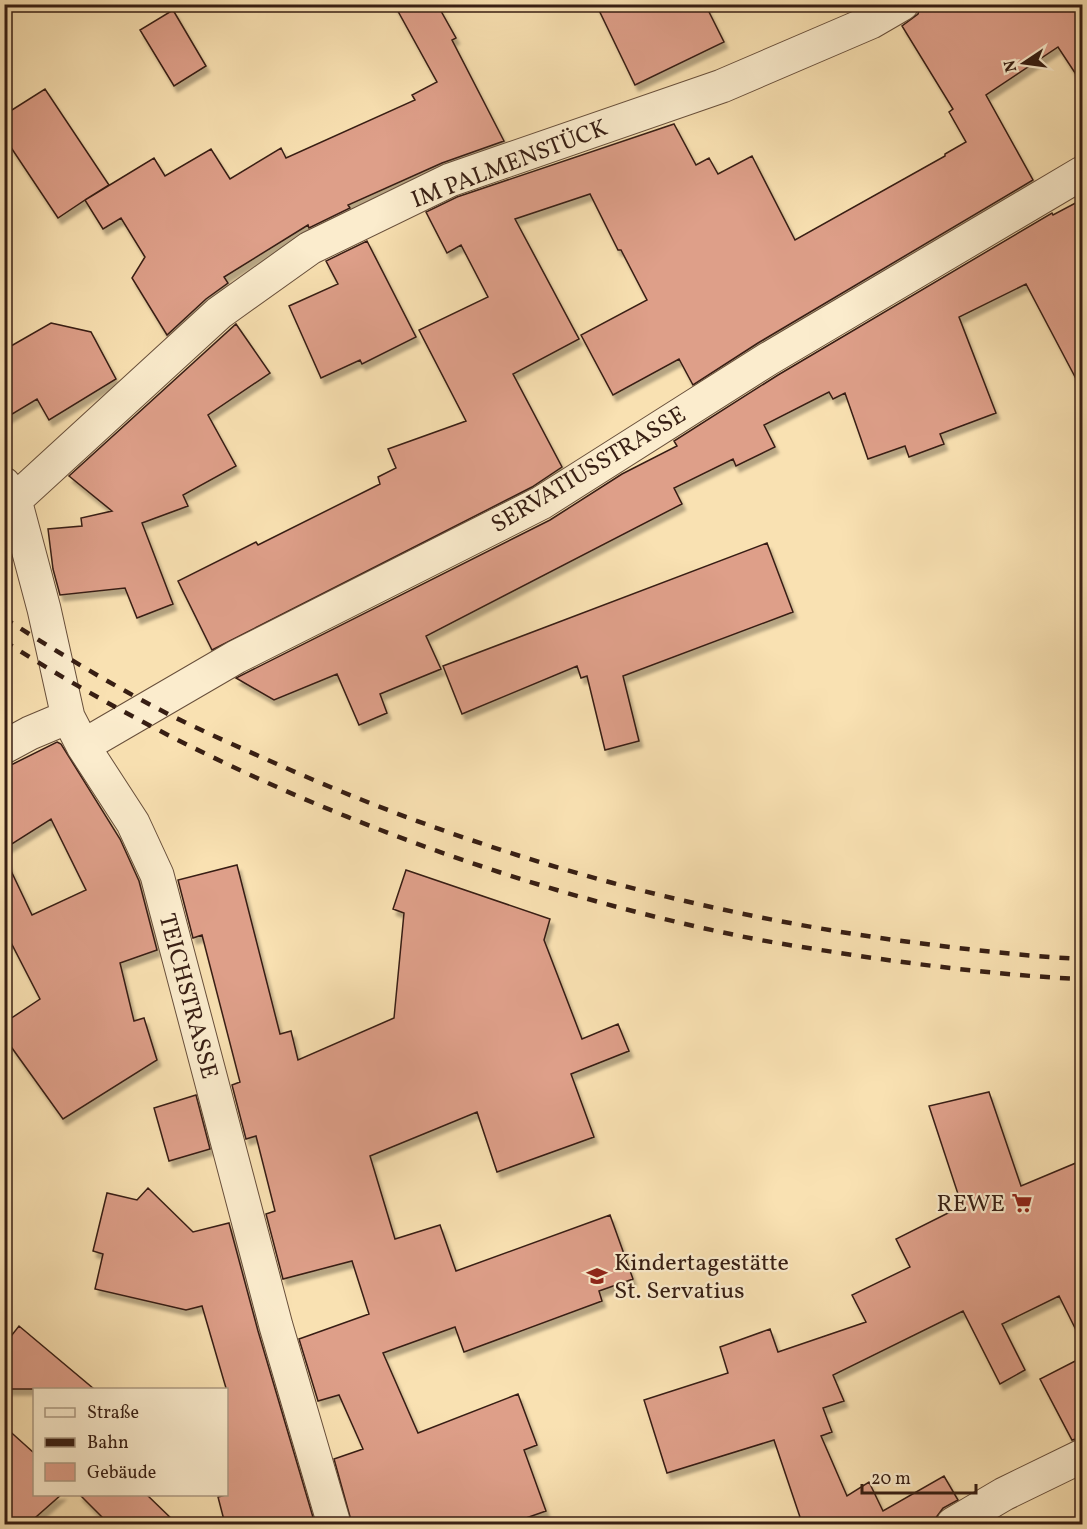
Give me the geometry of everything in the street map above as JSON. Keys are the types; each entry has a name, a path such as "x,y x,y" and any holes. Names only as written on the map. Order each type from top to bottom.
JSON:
{"street":[{"name":"IM PALMENSTÜCK","path":"10,492 219,313 310,248 450,180 722,86 871,22 902,4"},
{"name":"SERVATIUSSTRASSE","path":"83,746 236,657 542,503 768,358 1083,173"},
{"name":"TEICHSTRASSE","path":"10,492 44,609 68,717 83,746 133,823 157,875 276,1326 334,1524"},
{"path":"4,747 68,717"},
{"path":"953,1524 1004,1494 1083,1456"}],"building":[{"path":"394,4 437,4 456,38 452,40 504,141 442,163 348,205 350,208 309,228 308,225 224,277 228,283 206,299 167,335 132,278 145,257 121,218 103,229 85,200 154,158 165,176 211,149 230,179 281,148 286,158 415,100 412,95 437,82"},
{"path":"596,4 705,4 724,42 635,85"},
{"path":"921,4 1083,4 1083,85 1058,47 986,95 1033,180 758,343 693,385 679,359 613,395 581,335 647,300 621,250 618,250 590,194 515,219 579,339 513,374 562,467 532,487 212,650 178,581 256,542 258,545 380,484 378,477 396,468 388,449 466,421 419,330 488,297 461,245 447,253 426,212 457,197 674,124 696,165 709,158 718,174 752,156 795,240 966,142 949,112 953,109 902,26 918,14"},
{"path":"173,10 206,66 174,86 140,30"},
{"path":"45,89 109,185 58,218 4,137 4,115"},
{"path":"1083,199 1083,392 1026,284 959,317 996,413 940,434 944,444 909,457 905,446 868,459 845,393 833,399 829,392 764,425 775,447 736,466 733,459 674,488 682,504 426,636 441,669 380,694 387,713 359,725 337,674 274,700 236,678 550,520 622,474 677,446 674,441 778,375 1052,213 1053,215"},
{"path":"367,241 416,337 362,364 360,360 321,378 289,306 338,284 326,261"},
{"path":"51,323 91,332 116,379 49,420 37,399 4,419 4,350"},
{"path":"236,324 270,373 208,415 236,466 183,495 188,506 142,523 173,604 137,618 125,588 60,595 53,569 48,529 82,526 81,518 112,511 69,476"},
{"path":"767,543 793,612 623,676 639,741 605,750 587,676 581,678 577,666 462,714 443,666"},
{"path":"57,742 61,744 120,839 139,881 157,950 120,963 134,1021 144,1018 157,1060 63,1119 12,1048 4,1033 4,1023 40,999 4,929 4,856 32,915 86,890 51,819 4,849 4,766 13,764"},
{"path":"237,865 280,1034 291,1031 298,1060 394,1018 404,913 393,909 406,870 550,919 544,940 582,1039 618,1024 629,1051 571,1074 594,1137 497,1172 477,1112 370,1156 395,1239 440,1225 456,1271 610,1215 633,1279 599,1291 602,1301 464,1352 455,1327 383,1353 418,1433 518,1394 537,1445 524,1450 546,1511 509,1524 352,1524 334,1459 363,1449 339,1395 318,1401 299,1339 369,1314 352,1261 283,1279 266,1214 275,1211 256,1136 246,1139 232,1085 240,1082 202,935 193,938 178,880"},
{"path":"989,1092 1021,1186 1083,1160 1083,1344 1059,1296 1002,1324 1025,1370 1000,1384 963,1311 833,1375 844,1401 823,1408 832,1432 821,1436 847,1496 869,1482 883,1511 944,1476 958,1500 943,1508 935,1519 926,1524 799,1524 802,1523 774,1440 667,1473 644,1400 728,1373 720,1347 770,1329 778,1352 866,1322 852,1295 910,1267 896,1239 962,1206 929,1106"},
{"path":"196,1095 210,1149 169,1161 154,1108"},
{"path":"148,1188 193,1232 229,1223 315,1524 225,1524 218,1497 228,1496 228,1388 226,1388 202,1306 186,1310 95,1289 103,1254 93,1251 107,1193 137,1200"},
{"path":"19,1326 93,1388 4,1389 4,1345"},
{"path":"1083,1357 1083,1437 1072,1440 1040,1379"},
{"path":"4,1426 33,1452 33,1496 60,1496 28,1524 4,1524"},
{"path":"81,1496 148,1496 177,1524 109,1524"}],"railway":[{"path":"4,618 105,680 195,727 351,796 503,850 580,874 657,894 814,927 964,949 1082,959"},
{"path":"4,641 88,692 175,739 265,782 357,821 450,856 545,886 640,913 784,944 947,968 1082,979"}],"place":[{"name":"REWE","path":"1022,1203"},
{"name":"Kindertagestätte St. Servatius","path":"597,1276"}]}
